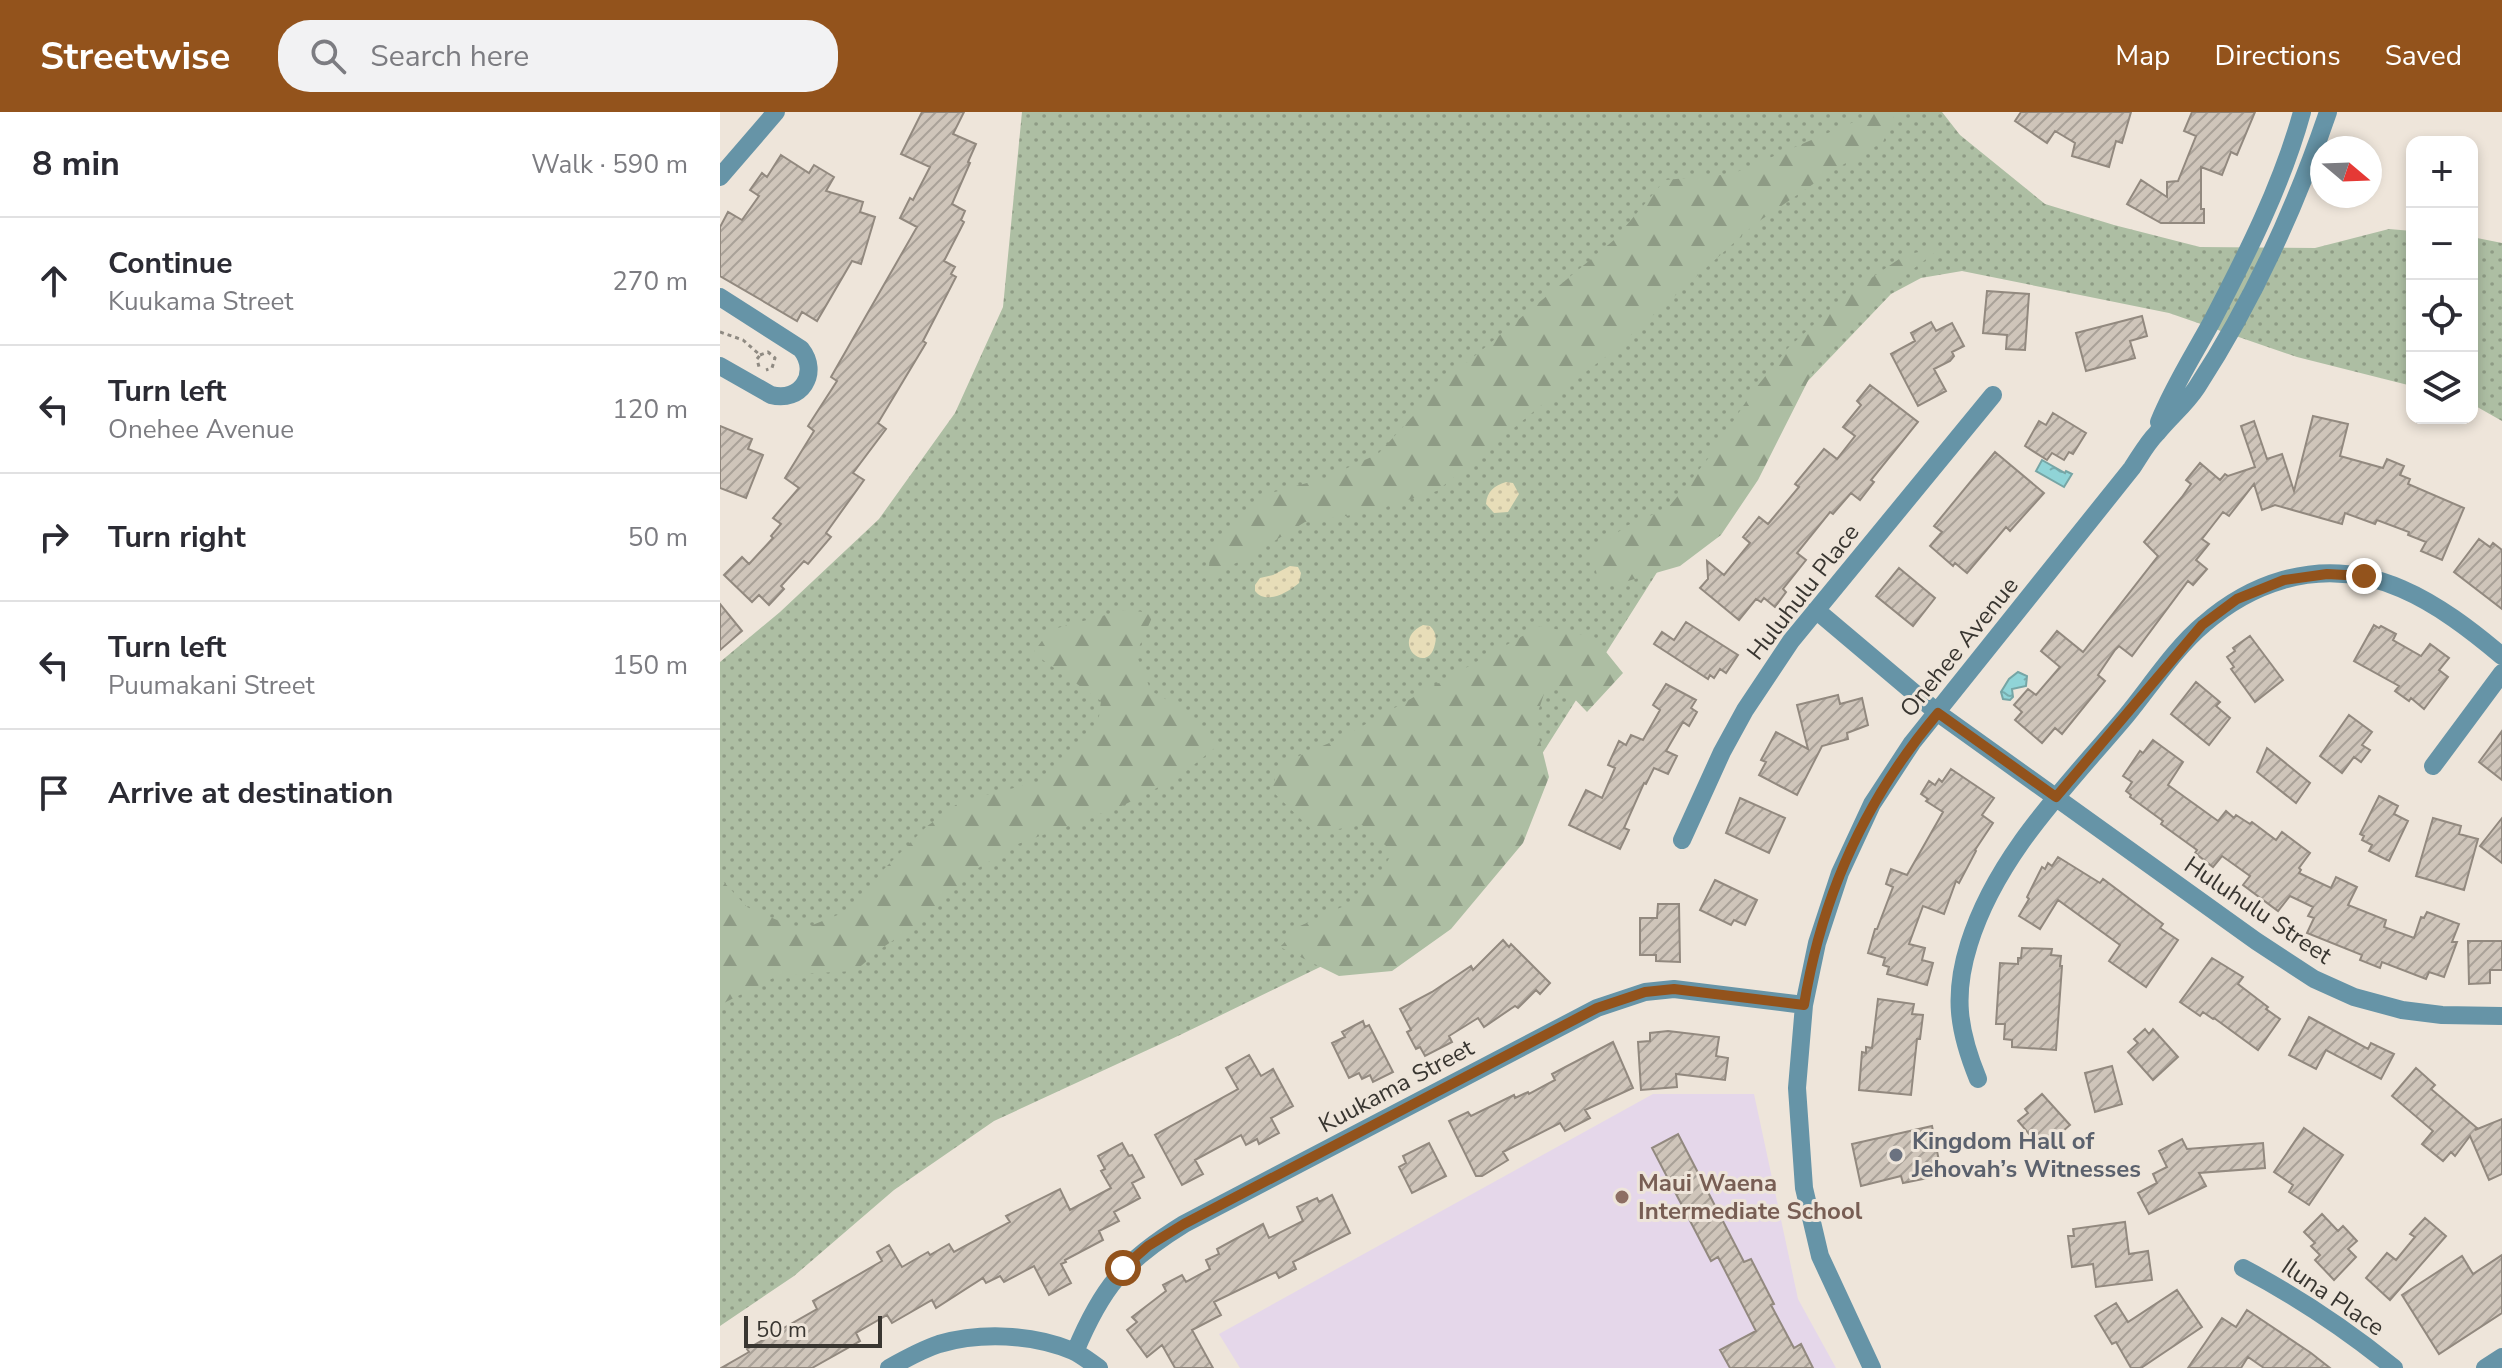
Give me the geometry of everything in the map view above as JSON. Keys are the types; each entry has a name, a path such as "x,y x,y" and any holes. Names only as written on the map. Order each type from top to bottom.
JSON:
{"street":[{"path":"720,177 776,112"},
{"name":"Onehee Avenue","path":"2154,436 2172,391 2204,336 2256,233 2302,112"},
{"name":"Onehee Avenue","path":"1872,1368 1820,1256 1804,1188 1797,1088 1804,1005 1817,943 1840,873 1872,804 1912,743 2132,468 2154,436 2194,391 2236,326 2284,229 2328,112"},
{"path":"720,297 801,349 810,369 806,384 800,390 794,395 778,397 720,366"},
{"name":"Huluhulu Place","path":"1682,840 1745,710 1791,641 1993,395"},
{"path":"1978,1079 1960,1030 1960,990 1968,947 1997,876 2056,797 2202,625 2237,599 2284,580 2327,574 2364,576 2401,587 2454,618 2502,656"},
{"name":"Huluhulu Street","path":"1816,610 1938,713 2256,941 2314,979 2354,997 2402,1010 2442,1015 2502,1016"},
{"path":"2433,766 2502,673"},
{"name":"Kuukama Street","path":"1075,1352 1106,1290 1123,1268 1148,1246 1184,1224 1597,1008 1645,992 1674,989 1804,1005"},
{"name":"Iluna Place","path":"2243,1268 2346,1331 2394,1368"},
{"path":"889,1368 928,1348 966,1339 1018,1338 1075,1352 1099,1368"},
{"path":"2485,1368 2502,1357"}],"path":[{"path":"720,332 743,340 760,355"},
{"path":"772,354 775,358 772,368 760,367 757,359 760,355 772,354"}],"shaded area":[{"name":"Maui Waena Intermediate School","path":"1653,1094 1754,1094 1798,1299 1836,1368 1240,1368 1219,1334"}],"green space":[{"path":"1022,112 1942,112 1960,135 2045,204 2200,247 2315,248 2389,229 2406,230 2406,384 2297,357 2169,313 1962,271 1921,278 1891,294 1784,406 1680,536 1516,795 1349,953 994,1121 894,1190 794,1276 720,1326 720,662 780,612 879,519 955,413 1003,307"},
{"path":"1877,112 1896,112 1883,142 1832,171 1755,224 1611,353 1549,399 1437,491 1366,513 1305,522 1250,556 1208,577 1211,546 1260,496 1325,478 1378,454 1447,379 1614,240 1665,180 1732,174"},
{"path":"2478,238 2502,243 2502,421 2478,407"},
{"path":"1942,247 1849,324 1819,359 1758,480 1721,535 1680,566 1600,589 1592,553 1626,526 1668,508 1711,455 1751,394 1788,348 1845,296 1905,255"},
{"path":"1124,610 1154,613 1136,654 1151,691 1189,712 1216,747 1180,776 1124,805 1018,844 970,873 923,920 855,971 779,975 720,1005 720,878 747,907 800,930 855,908 883,870 926,827 961,801 1038,782 1097,732 1101,701 1033,653 1050,630"},
{"path":"1540,626 1594,637 1623,673 1587,712 1565,689 1545,691 1535,721 1549,777 1523,843 1451,929 1392,971 1339,976 1280,947 1300,926 1366,896 1393,852 1362,825 1315,833 1272,791 1278,765 1341,738"}],"sand":[{"path":"1506,482 1513,483 1519,494 1508,512 1494,513 1486,504 1488,496 1495,487"},
{"path":"1290,566 1298,567 1301,573 1299,583 1294,587 1271,597 1255,591 1260,578"},
{"path":"1423,625 1430,626 1436,636 1431,654 1425,658 1413,654 1409,640 1413,632"}],"water":[{"path":"2042,460 2072,474 2064,487 2036,471"},
{"path":"2018,672 2027,676 2026,686 2012,689 2013,697 2010,700 2003,699 2001,692"}],"building":[{"path":"922,112 964,112 953,134 976,144 952,204 965,211 961,220 964,222 944,261 955,267 951,274 956,277 923,341 926,343 878,423 886,429 853,473 864,480 826,533 831,537 808,564 804,561 781,586 784,589 769,605 759,595 752,602 724,575 742,557 749,564 773,538 771,536 781,524 773,518 799,488 785,478 814,431 808,426 837,381 831,377 917,227 900,218 930,167 901,154"},
{"path":"2021,112 2131,112 2122,143 2116,141 2109,167 2072,156 2075,143 2055,131 2047,143 2015,121"},
{"path":"2192,112 2255,112 2237,155 2231,152 2222,175 2201,167 2204,223 2161,223 2127,204 2141,180 2167,197 2167,182 2178,181 2196,136 2184,131"},
{"path":"781,155 809,173 814,165 834,177 826,191 863,202 860,212 875,217 861,264 852,261 817,321 802,312 797,321 720,276 720,227 728,212 742,220 759,196 750,190 762,173 767,177"},
{"path":"1987,291 2029,294 2025,350 2006,349 2007,335 1983,333"},
{"path":"2142,316 2147,336 2130,341 2135,358 2086,371 2076,333"},
{"path":"1931,322 1936,331 1952,323 1964,346 1952,352 1954,356 1950,361 1934,369 1946,391 1918,406 1891,354 1915,341 1911,333"},
{"path":"1870,385 1918,422 1871,480 1874,482 1860,500 1851,493 1833,514 1830,512 1797,553 1806,560 1783,589 1786,592 1775,607 1764,598 1761,602 1756,599 1739,620 1700,588 1708,579 1707,561 1724,575 1750,543 1743,537 1759,517 1768,524 1799,487 1795,484 1824,449 1837,459 1855,436 1843,427 1861,405 1857,401"},
{"path":"2053,413 2086,433 2073,454 2069,452 2064,460 2052,453 2047,460 2025,446 2039,421 2046,425"},
{"path":"2313,416 2348,424 2340,456 2383,468 2387,459 2404,466 2400,475 2410,479 2408,484 2464,508 2442,560 2421,551 2426,542 2377,520 2375,524 2345,513 2342,524 2275,505 2262,510 2254,484 2229,516 2223,512 2202,539 2209,544 2196,560 2207,569 2193,585 2188,581 2132,656 2119,646 2115,650 2098,675 2105,681 2062,734 2055,728 2042,743 2015,720 2022,712 2014,705 2028,689 2036,695 2060,667 2041,651 2057,631 2083,652 2158,556 2144,542 2182,497 2191,484 2186,480 2200,463 2220,480 2225,474 2228,476 2255,467 2241,426 2254,421 2267,459 2282,454 2294,491"},
{"path":"720,426 752,439 748,449 763,455 746,498 720,488"},
{"path":"1995,452 2044,493 2010,531 2006,527 1967,573 1955,563 1953,566 1930,546 1942,532 1934,526"},
{"path":"2479,539 2490,547 2493,543 2502,550 2502,609 2454,572"},
{"path":"1899,568 1935,598 1913,626 1876,596"},
{"path":"720,604 742,631 720,650"},
{"path":"1686,622 1738,655 1726,673 1720,669 1714,678 1710,675 1708,679 1654,644 1662,632 1674,640"},
{"path":"2374,625 2396,634 2393,640 2421,656 2430,644 2449,658 2439,670 2448,677 2424,709 2411,698 2409,701 2395,691 2399,686 2354,661"},
{"path":"2250,636 2283,680 2255,702 2231,669 2234,667 2227,657 2235,651 2233,648"},
{"path":"2196,682 2220,702 2216,706 2230,718 2209,745 2171,714"},
{"path":"1666,684 1696,700 1691,708 1697,712 1689,726 1683,722 1666,751 1677,756 1668,774 1654,768 1644,783 1624,828 1629,830 1620,849 1569,825 1586,790 1602,798 1615,768 1608,765 1619,741 1626,745 1631,735 1643,740 1660,710 1653,705"},
{"path":"1838,695 1840,704 1862,698 1868,725 1847,733 1848,739 1822,746 1797,795 1759,775 1766,762 1761,760 1776,732 1808,749 1797,705"},
{"path":"2349,715 2372,732 2362,745 2370,750 2361,762 2354,757 2342,773 2320,756"},
{"path":"2502,731 2502,780 2479,762"},
{"path":"2153,740 2183,762 2168,785 2218,821 2226,811 2234,818 2236,815 2250,824 2252,822 2276,840 2282,832 2310,853 2299,868 2299,873 2331,888 2336,877 2357,887 2348,905 2386,920 2384,927 2414,938 2421,917 2424,918 2427,912 2459,924 2452,942 2457,942 2444,977 2429,972 2426,979 2382,962 2380,968 2360,960 2362,955 2307,933 2314,918 2308,916 2313,907 2290,896 2278,911 2243,885 2250,876 2222,856 2213,867 2195,853 2197,850 2161,824 2163,821 2126,791 2132,782 2123,776 2140,751 2143,753"},
{"path":"2267,748 2310,783 2296,803 2257,772"},
{"path":"1951,769 1994,798 1982,815 1993,823 1959,883 1956,881 1944,914 1923,906 1909,944 1925,948 1922,960 1933,963 1927,985 1887,974 1889,967 1883,965 1885,958 1868,953 1893,887 1886,884 1891,869 1907,875 1943,812 1921,794 1929,781 1935,785 1939,779 1942,782"},
{"path":"2379,796 2398,806 2394,814 2408,821 2389,861 2369,851 2372,845 2362,840 2364,836 2360,834"},
{"path":"1740,798 1785,818 1769,853 1726,833"},
{"path":"2433,818 2461,826 2459,834 2478,839 2464,890 2416,876"},
{"path":"2502,818 2502,863 2480,846"},
{"path":"2058,857 2100,883 2103,879 2163,924 2160,928 2178,940 2146,987 2109,961 2120,945 2058,900 2040,929 2019,916 2042,867 2045,869 2048,863 2052,866"},
{"path":"1715,880 1757,900 1745,925 1734,920 1731,925 1700,910"},
{"path":"1658,904 1679,904 1680,962 1656,961 1656,955 1640,955 1640,918 1657,918"},
{"path":"1503,940 1509,947 1511,944 1550,983 1540,994 1536,990 1518,1008 1515,1006 1484,1027 1478,1018 1449,1036 1452,1042 1425,1056 1420,1047 1416,1049 1407,1032 1411,1030 1400,1009 1471,966 1473,970"},
{"path":"2468,941 2502,941 2502,970 2490,970 2490,983 2469,984"},
{"path":"2022,948 2052,949 2051,955 2061,956 2056,1050 2012,1047 2012,1040 2004,1039 2005,1024 1996,1024 2000,963 2018,964"},
{"path":"2212,958 2243,977 2238,984 2280,1019 2258,1050 2214,1018 2203,1012 2200,1016 2180,1002"},
{"path":"1878,999 1914,1004 1912,1014 1923,1015 1911,1095 1859,1090 1862,1052 1866,1053 1866,1047 1872,1048"},
{"path":"2309,1017 2368,1049 2371,1043 2394,1054 2381,1079 2326,1050 2316,1069 2289,1055"},
{"path":"1363,1021 1365,1027 1369,1025 1393,1072 1373,1082 1370,1075 1362,1079 1359,1073 1349,1078 1332,1043 1345,1037 1342,1032"},
{"path":"2145,1029 2149,1034 2153,1029 2178,1057 2153,1080 2128,1052 2138,1043 2134,1039"},
{"path":"1668,1031 1719,1037 1716,1056 1728,1058 1725,1080 1676,1074 1677,1087 1641,1090 1638,1042 1650,1041 1650,1033"},
{"path":"1613,1042 1633,1088 1585,1110 1590,1118 1565,1131 1560,1123 1503,1152 1508,1160 1482,1176 1476,1176 1449,1121 1468,1112 1471,1116 1514,1095 1515,1098 1529,1094 1555,1080 1552,1074"},
{"path":"1249,1055 1261,1076 1273,1069 1293,1106 1271,1118 1279,1133 1259,1144 1257,1139 1246,1145 1241,1135 1195,1160 1203,1174 1182,1185 1155,1135 1238,1089 1226,1068"},
{"path":"2112,1066 2122,1104 2095,1112 2085,1073"},
{"path":"2416,1068 2435,1085 2431,1089 2477,1128 2475,1130 2502,1119 2502,1174 2489,1180 2470,1136 2455,1156 2451,1152 2443,1161 2422,1144 2433,1131 2392,1096"},
{"path":"2042,1094 2070,1125 2042,1149 2018,1121 2028,1113 2025,1109"},
{"name":"Kingdom Hall of Jehovah’s Witnesses","path":"1932,1126 1940,1166 1926,1169 1928,1178 1903,1183 1901,1176 1861,1186 1852,1144"},
{"path":"2304,1128 2343,1155 2309,1205 2289,1192 2293,1185 2274,1172"},
{"path":"1678,1134 1744,1262 1751,1259 1794,1348 1801,1344 1813,1368 1730,1368 1720,1350 1756,1331 1718,1257 1711,1261 1652,1148"},
{"path":"2182,1139 2187,1149 2263,1143 2265,1168 2199,1173 2206,1186 2149,1214 2138,1193 2157,1183 2153,1174 2167,1167 2159,1151"},
{"path":"1122,1143 1144,1177 1132,1183 1140,1198 1114,1212 1119,1221 1099,1231 1103,1240 1061,1264 1071,1283 1049,1295 1034,1266 1004,1282 1000,1276 986,1283 983,1278 936,1308 932,1300 892,1323 887,1315 856,1333 860,1341 812,1368 721,1368 749,1352 747,1349 817,1309 813,1301 882,1261 877,1252 889,1245 902,1267 949,1244 954,1252 1010,1222 1006,1216 1060,1189 1070,1210 1111,1188 1101,1171 1105,1169 1098,1156"},
{"path":"1429,1143 1446,1176 1412,1193 1399,1167 1406,1163 1403,1156"},
{"path":"1332,1195 1350,1233 1293,1262 1296,1269 1279,1278 1276,1272 1214,1302 1221,1315 1192,1330 1213,1368 1175,1368 1162,1345 1147,1357 1127,1330 1137,1322 1132,1317 1166,1291 1163,1285 1182,1275 1186,1282 1210,1269 1206,1260 1219,1254 1217,1249 1263,1224 1269,1238 1303,1221 1297,1207 1317,1198 1319,1202"},
{"path":"2322,1214 2338,1231 2343,1226 2357,1241 2348,1249 2356,1257 2334,1280 2315,1260 2320,1255 2311,1246 2315,1243 2304,1232"},
{"path":"2425,1218 2446,1236 2390,1300 2366,1278 2387,1253 2396,1260 2415,1237 2410,1234"},
{"path":"2125,1222 2129,1254 2148,1251 2152,1280 2096,1287 2093,1264 2072,1267 2068,1236 2074,1236 2073,1229"},
{"path":"2502,1255 2502,1313 2439,1354 2402,1295 2462,1256 2473,1274"},
{"path":"2177,1290 2202,1327 2141,1368 2131,1368 2116,1342 2112,1344 2095,1316 2116,1303 2128,1322"},
{"path":"2247,1310 2330,1368 2264,1368 2248,1357 2241,1368 2188,1368 2222,1318 2236,1327"}],"place":[{"name":"Kingdom Hall of Jehovah’s Witnesses","path":"1896,1155"},
{"name":"Maui Waena Intermediate School","path":"1622,1197"}],"route":[{"path":"1123,1268 1148,1246 1184,1224 1597,1008 1645,992 1674,989 1804,1005 1817,943 1840,873 1872,804 1912,743 1938,713 2056,797 2202,625 2237,599 2284,580 2327,574 2364,576"}]}
